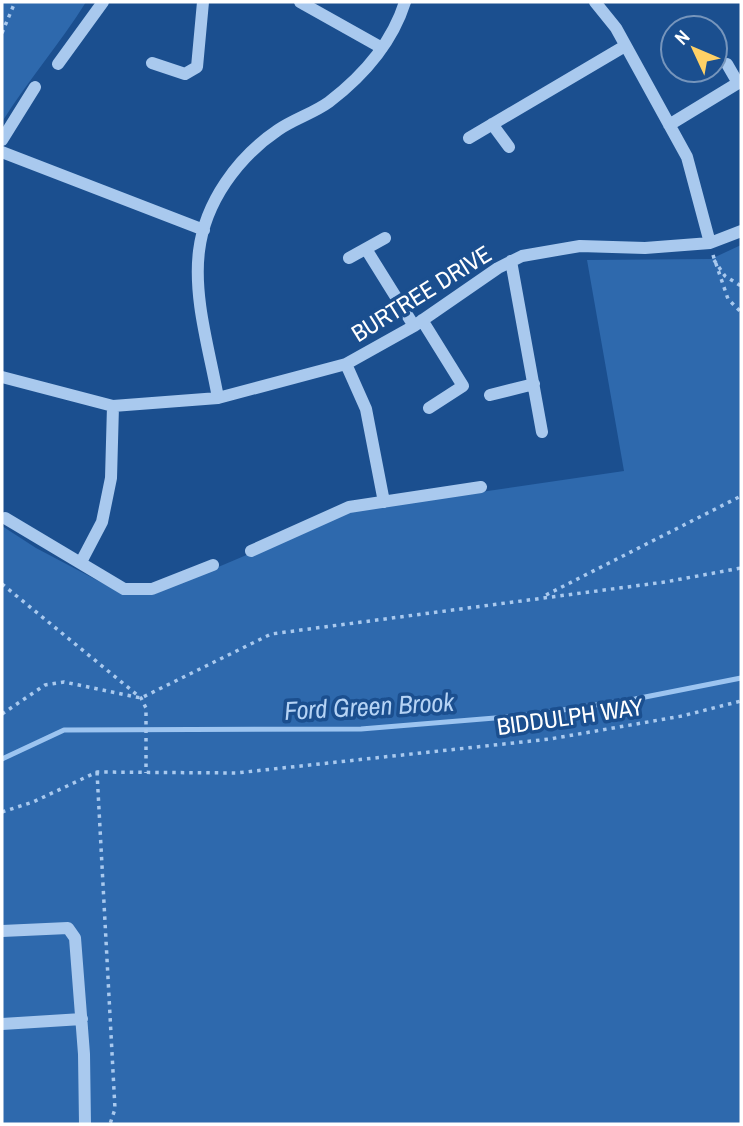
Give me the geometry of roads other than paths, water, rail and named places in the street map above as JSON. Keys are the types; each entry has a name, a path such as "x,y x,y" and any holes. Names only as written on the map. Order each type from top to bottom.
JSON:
{"street":[{"path":"58,64 103,2"},
{"path":"152,63 185,74 197,67 203,2"},
{"path":"300,2 382,48"},
{"path":"218,398 201,305 199,252 204,230 225,184 250,150 279,129 328,103 370,65 400,18 405,2"},
{"path":"595,2 616,28 687,157 710,243"},
{"path":"469,138 625,46"},
{"path":"669,125 740,85 729,67"},
{"path":"2,139 36,87"},
{"path":"492,124 509,147"},
{"path":"2,152 204,230"},
{"name":"BURTREE DRIVE","path":"2,377 114,405 218,398 346,364 418,323 522,256 580,246 645,248 710,243 741,231"},
{"path":"349,258 385,238"},
{"path":"366,249 463,386 429,408"},
{"path":"511,261 542,432"},
{"path":"346,364 366,409 384,502"},
{"path":"490,394 534,384"},
{"path":"81,562 102,522 107,500 111,478 114,405"},
{"path":"251,551 349,507 481,486"},
{"path":"5,518 124,589 152,589 213,565"},
{"path":"2,931 68,928 75,938 82,1019 85,1124"},
{"path":"2,1024 82,1019"}],"waterway":[{"name":"Ford Green Brook","path":"2,759 64,730 361,729 530,715 635,699 741,678"}]}
